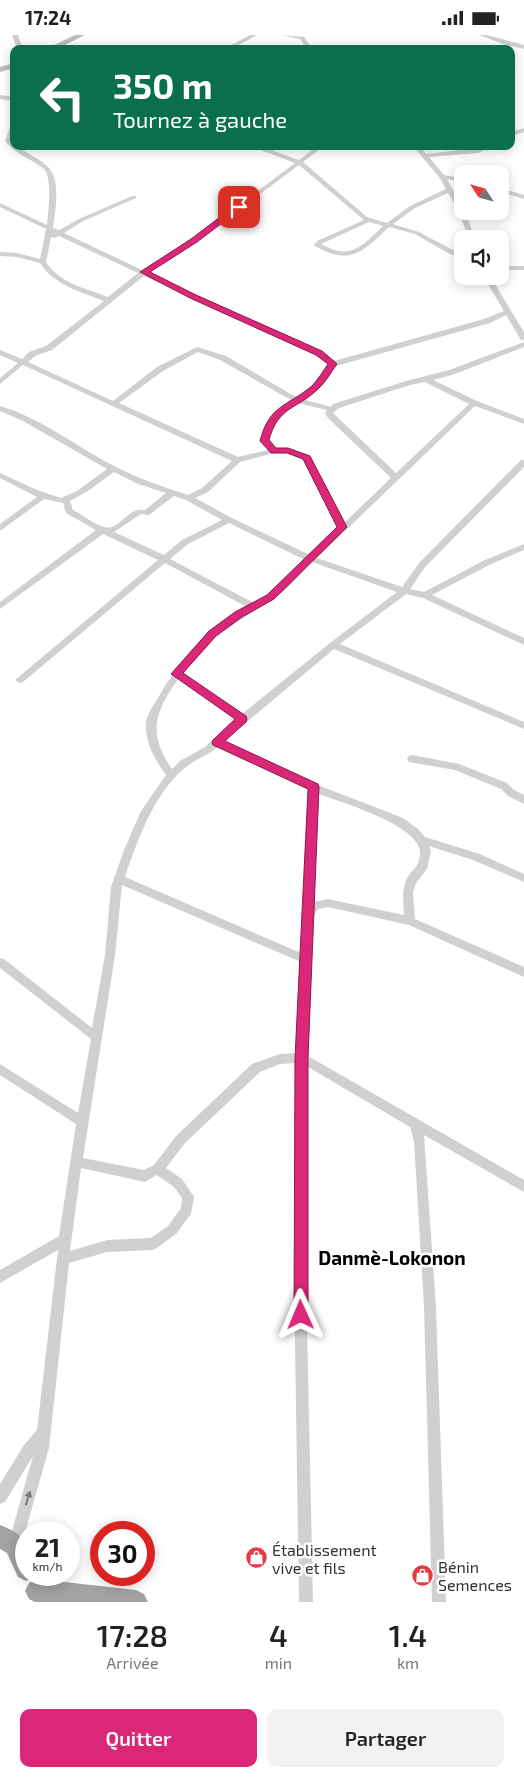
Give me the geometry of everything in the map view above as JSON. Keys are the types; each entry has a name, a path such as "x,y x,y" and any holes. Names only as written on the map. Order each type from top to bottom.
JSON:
{"highway":[{"path":"7,1540 15,1552"},
{"path":"34,1590 136,1602"}],"main road":[{"path":"59,45 81,35"}],"street":[{"path":"235,45 254,35"},
{"path":"285,35 302,38 306,42 306,45"},
{"path":"480,35 524,47"},
{"path":"15,150 46,168 50,174 53,212 51,223 48,227 48,239 43,262 47,270 61,279 109,301"},
{"path":"264,150 299,162 369,220 418,233 454,254"},
{"path":"0,382 24,363 32,354 55,344 144,272 194,241 316,150"},
{"path":"420,150 442,176 461,210 469,230"},
{"path":"425,156 481,150"},
{"path":"442,176 454,178"},
{"path":"369,220 319,242 317,245 333,254 343,255 360,250 401,214 450,190"},
{"path":"509,193 524,197"},
{"path":"48,239 134,197"},
{"path":"2,208 48,227 186,293 319,353 332,364"},
{"path":"0,254 17,255 43,262"},
{"path":"509,268 524,268"},
{"path":"491,285 524,338"},
{"path":"274,451 264,441 267,431 281,410 315,387 332,364 487,321 507,312"},
{"path":"113,404 160,369 197,349 223,358 296,400 331,409 409,383 452,372 524,344"},
{"path":"0,352 237,460"},
{"path":"426,380 474,403 524,423"},
{"path":"171,775 157,756 151,721 176,674 212,634 238,614 271,597 342,527 474,403"},
{"path":"0,408 26,419 113,469 141,482 189,498 229,520 311,559 404,591 425,595 524,642"},
{"path":"331,409 329,413 331,416 396,477"},
{"path":"189,498 205,490 237,460 274,451 288,450 306,458 342,527"},
{"path":"7,1540 38,1465 65,1239 110,955 116,887 146,811 171,775 217,742 242,719 333,645 404,591 422,565 524,462"},
{"path":"0,475 43,496 56,500 66,500 113,469"},
{"path":"205,490 212,509"},
{"path":"0,606 102,530 113,530 140,511 146,513 172,493"},
{"path":"0,528 43,496"},
{"path":"66,500 68,511 253,606"},
{"path":"20,680 185,542 229,520"},
{"path":"425,595 488,561 524,547"},
{"path":"333,645 524,726"},
{"path":"176,674 242,719"},
{"path":"217,742 314,787 399,821 414,832 421,840 426,853 422,869 411,881 408,892 410,921"},
{"path":"412,759 456,767 504,785 511,793 524,800"},
{"path":"306,1602 300,1277 302,1058 314,787"},
{"path":"421,840 476,857 524,878"},
{"path":"118,879 306,960"},
{"path":"308,916 315,906 328,903 410,921 524,972"},
{"path":"0,962 97,1038"},
{"path":"76,1162 145,1176 158,1169 180,1140 256,1068 280,1059 302,1058 524,1186"},
{"path":"0,1069 83,1122"},
{"path":"415,1122 420,1141 430,1307 439,1602"},
{"path":"63,1259 107,1246 153,1244 172,1230 187,1210 188,1197 178,1183 158,1169"},
{"path":"0,1277 65,1239"},
{"path":"0,1497 29,1450 43,1433"}],"place":[{"name":"Établissement vive et fils","path":"256,1558"},
{"name":"Bénin Semences","path":"422,1575"}],"district":[{"name":"Danmè-Lokonon","path":"392,1257"}],"route":[{"path":"239,207 194,241 144,272 193,297 319,353 332,364 315,387 281,410 267,431 264,441 274,451 288,450 306,458 342,527 271,597 238,614 212,634 176,674 242,719 217,742 314,787 302,1058 301,1315"}]}
